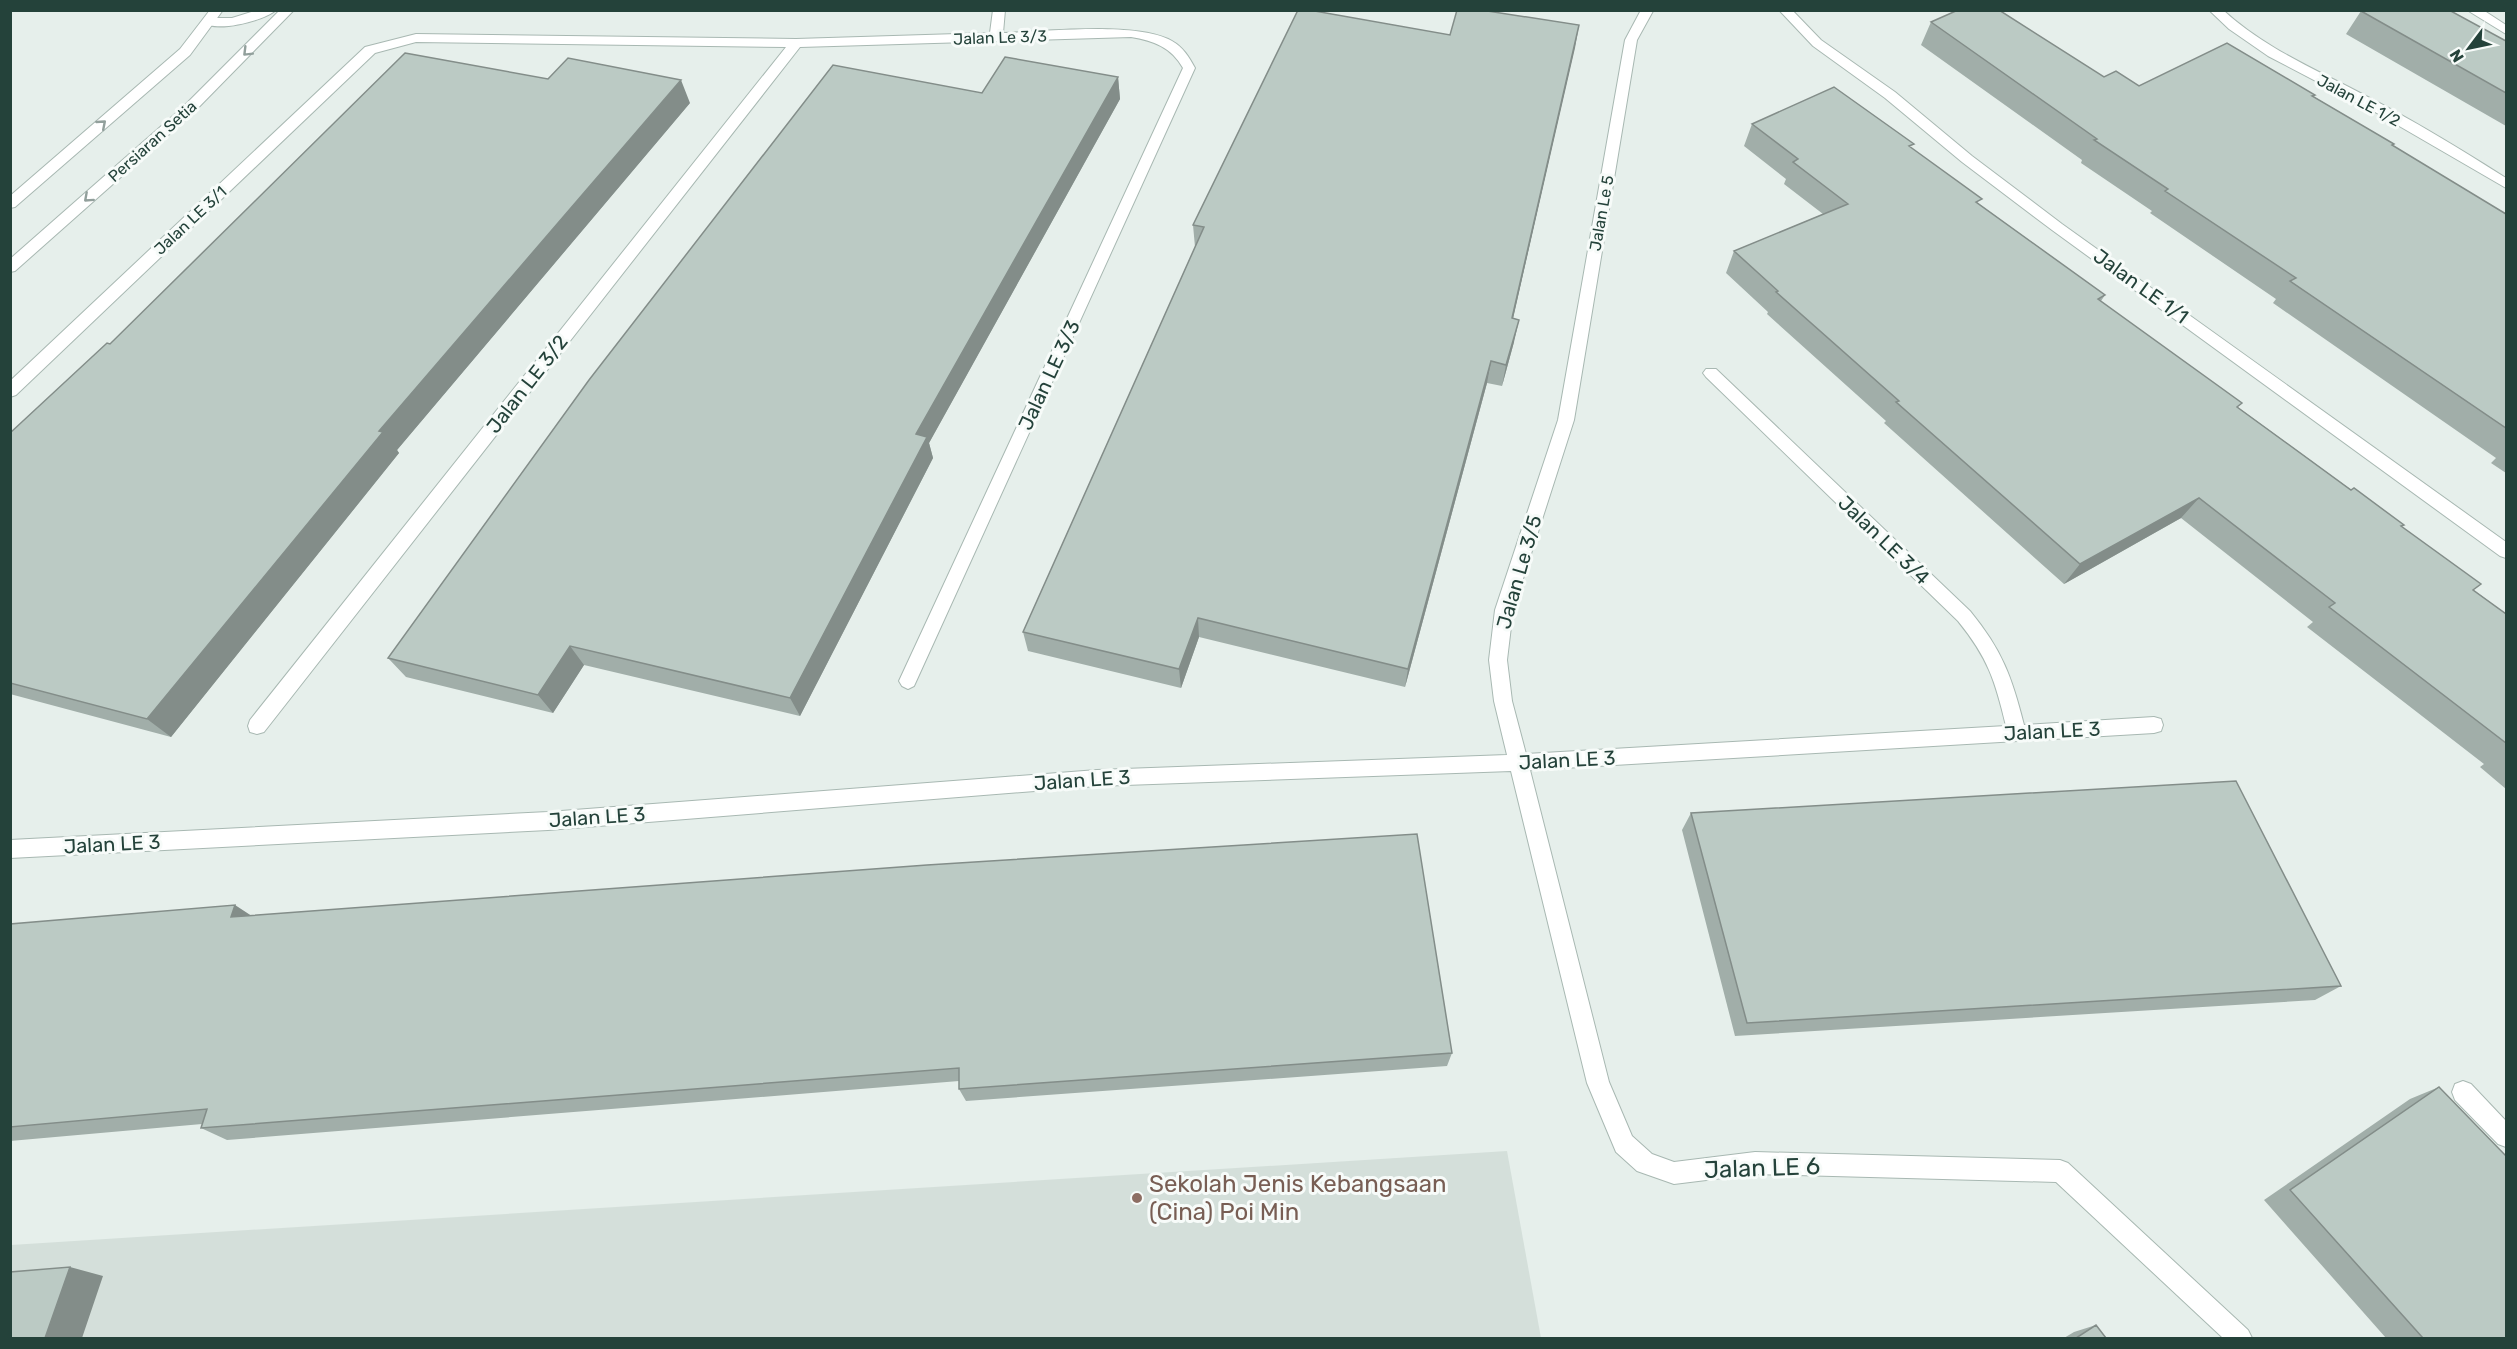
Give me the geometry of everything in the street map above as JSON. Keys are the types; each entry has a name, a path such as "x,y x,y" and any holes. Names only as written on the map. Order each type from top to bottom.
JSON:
{"street":[{"path":"10,204 185,52 213,16 233,22 270,10"},
{"name":"Persiaran Setia","path":"10,267 188,110 288,10"},
{"path":"996,37 999,10"},
{"name":"Jalan LE 1/1","path":"1785,10 1818,44 1890,95 1967,159 2056,227 2101,257 2506,551"},
{"name":"Jalan LE 1/2","path":"2215,10 2254,43 2299,69 2379,109 2506,184"},
{"path":"2473,10 2506,30"},
{"name":"Jalan Le 5","path":"1566,420 1631,40 1647,11"},
{"name":"Jalan Le 3/3","path":"370,50 416,38 796,42 1131,33 1155,36 1173,45 1184,57 1189,68"},
{"name":"Jalan LE 3/2","path":"257,726 796,42"},
{"name":"Jalan LE 3/1","path":"10,391 370,50"},
{"name":"Jalan LE 3/3","path":"908,681 1189,68"},
{"name":"Jalan LE 3/4","path":"1711,373 1964,616 1985,642 2004,682 2017,732"},
{"name":"Jalan Le 3/5","path":"1518,763 1503,701 1498,660 1504,610 1566,420"},
{"name":"Jalan LE 3","path":"10,849 548,821 1097,777 1518,763 2154,725"},
{"name":"Jalan LE 6","path":"1518,763 1598,1083 1623,1144 1646,1163 1674,1173 1755,1163 2060,1171 2240,1338"},
{"path":"2463,1092 2506,1136"}],"shaded area":[{"name":"Sekolah Jenis Kebangsaan (Cina) Poi Min","path":"1507,1151 1541,1338 11,1338 11,1245"}],"building":[{"path":"1298,10 1450,35 1457,10 1481,10 1579,25 1512,318 1519,320 1506,365 1491,361 1408,669 1198,618 1179,669 1023,632 1204,227 1193,225"},
{"path":"1958,10 1999,10 2104,77 2116,71 2139,86 2227,43 2506,214 2506,428 2290,281 2296,278 2165,191 2168,189 2094,140 2097,139 1931,22"},
{"path":"2449,10 2506,41 2506,93 2361,11"},
{"path":"405,53 548,79 568,58 681,80 379,431 383,432 147,719 10,683 10,433 107,343 110,344"},
{"path":"1005,57 1118,77 916,434 927,437 790,698 570,646 538,695 388,658 589,380 833,65 982,93"},
{"path":"1834,87 1914,144 1909,146 1982,199 1976,202 2105,295 2098,299 2242,403 2237,407 2351,490 2354,488 2404,525 2401,526 2481,584 2473,590 2506,614 2506,743 2329,607 2335,603 2199,498 2080,564 1896,402 1899,401 1776,292 1778,291 1734,251 1848,204 1793,162 1798,159 1752,124"},
{"path":"2236,781 2341,986 1747,1023 1691,813"},
{"path":"1417,834 1452,1053 959,1089 959,1068 201,1128 207,1109 10,1127 10,924 235,905 231,917 927,865"},
{"path":"2439,1087 2506,1156 2506,1338 2423,1338 2290,1190"},
{"path":"70,1267 45,1338 10,1338 10,1272"},
{"path":"2096,1325 2106,1338 2076,1338"}],"place":[{"name":"Sekolah Jenis Kebangsaan (Cina) Poi Min","path":"1137,1198"}]}
